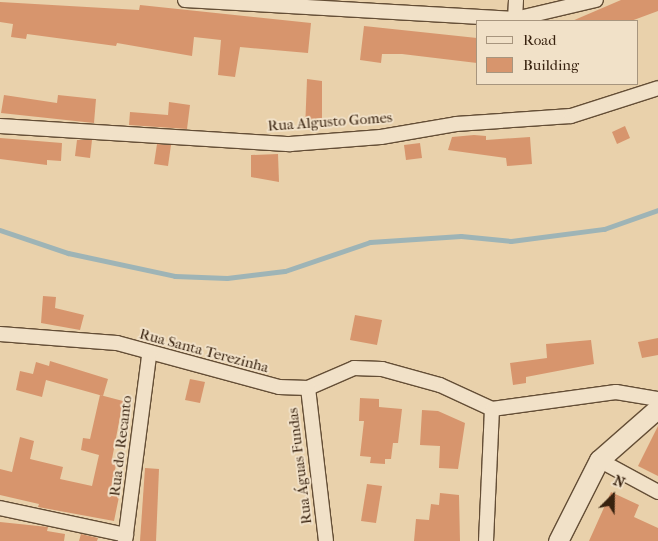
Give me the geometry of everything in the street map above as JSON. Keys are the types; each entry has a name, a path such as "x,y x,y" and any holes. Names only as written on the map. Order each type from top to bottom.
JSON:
{"street":[{"path":"185,0 328,5 515,20 596,0"},
{"path":"515,20 516,0"},
{"name":"Rua Algusto Gomes","path":"0,126 290,144 381,137 456,124 572,116 658,88"},
{"name":"Rua Santa Terezinha","path":"0,334 117,343 148,355 262,386 308,388 354,368 382,369 440,385 492,409"},
{"name":"Rua do Recanto","path":"125,538 148,355"},
{"name":"Rua Águas Fundas","path":"308,388 326,541"},
{"path":"486,541 492,409 616,392 658,399"},
{"path":"558,541 600,460 658,408"},
{"path":"600,460 658,492"},
{"path":"0,508 125,538"}],"building":[{"path":"621,0 658,0 658,11 634,20 574,20"},
{"path":"0,2 139,10 140,5 311,23 308,53 240,47 235,77 218,75 221,40 194,37 192,56 117,43 116,46 27,34 26,39 11,37 13,24 0,22"},
{"path":"364,26 476,38 476,63 402,54 382,54 381,63 360,60"},
{"path":"307,79 322,81 322,128 305,130"},
{"path":"4,95 57,103 58,95 96,99 94,123 1,113"},
{"path":"169,102 190,105 187,129 129,125 130,112 168,115"},
{"path":"625,126 630,138 617,144 612,132"},
{"path":"486,136 486,140 530,137 532,164 507,166 506,158 448,150 452,137"},
{"path":"0,138 62,143 61,161 47,160 47,165 0,159"},
{"path":"77,140 92,140 90,158 75,156"},
{"path":"420,143 422,158 406,160 404,145"},
{"path":"157,144 171,145 168,166 154,164"},
{"path":"278,154 279,182 251,177 251,155"},
{"path":"43,296 56,297 55,308 84,315 80,330 41,323"},
{"path":"355,315 382,320 377,345 350,340"},
{"path":"658,338 658,355 642,358 638,342"},
{"path":"591,340 594,364 526,377 526,383 513,385 510,363 547,358 546,344"},
{"path":"50,361 108,379 103,396 46,380 42,397 16,390 20,371 33,374 36,362 49,366"},
{"path":"190,379 205,382 200,403 185,400"},
{"path":"100,395 123,401 112,459 117,460 111,490 120,492 114,521 38,507 39,504 0,495 0,469 12,472 20,437 34,441 30,459 63,467 60,479 92,486 99,455 81,450 83,438 90,439"},
{"path":"360,398 379,399 379,407 402,409 398,443 393,443 391,459 385,459 385,464 370,463 371,457 360,456 364,421 359,421"},
{"path":"422,410 438,411 465,423 458,469 439,468 440,446 420,445"},
{"path":"658,426 658,476 638,466"},
{"path":"145,468 159,469 156,541 140,541"},
{"path":"367,484 382,486 376,523 361,521"},
{"path":"611,492 639,505 634,517 658,528 658,541 589,541"},
{"path":"440,493 459,495 460,541 414,541 416,519 429,520 431,504 439,505"},
{"path":"0,522 48,527 47,531 65,534 64,541 0,541"},
{"path":"81,534 98,538 97,541 79,541"}],"waterway":[{"path":"0,230 68,253 175,276 227,278 285,271 370,242 461,236 511,241 604,229 658,210"}]}
